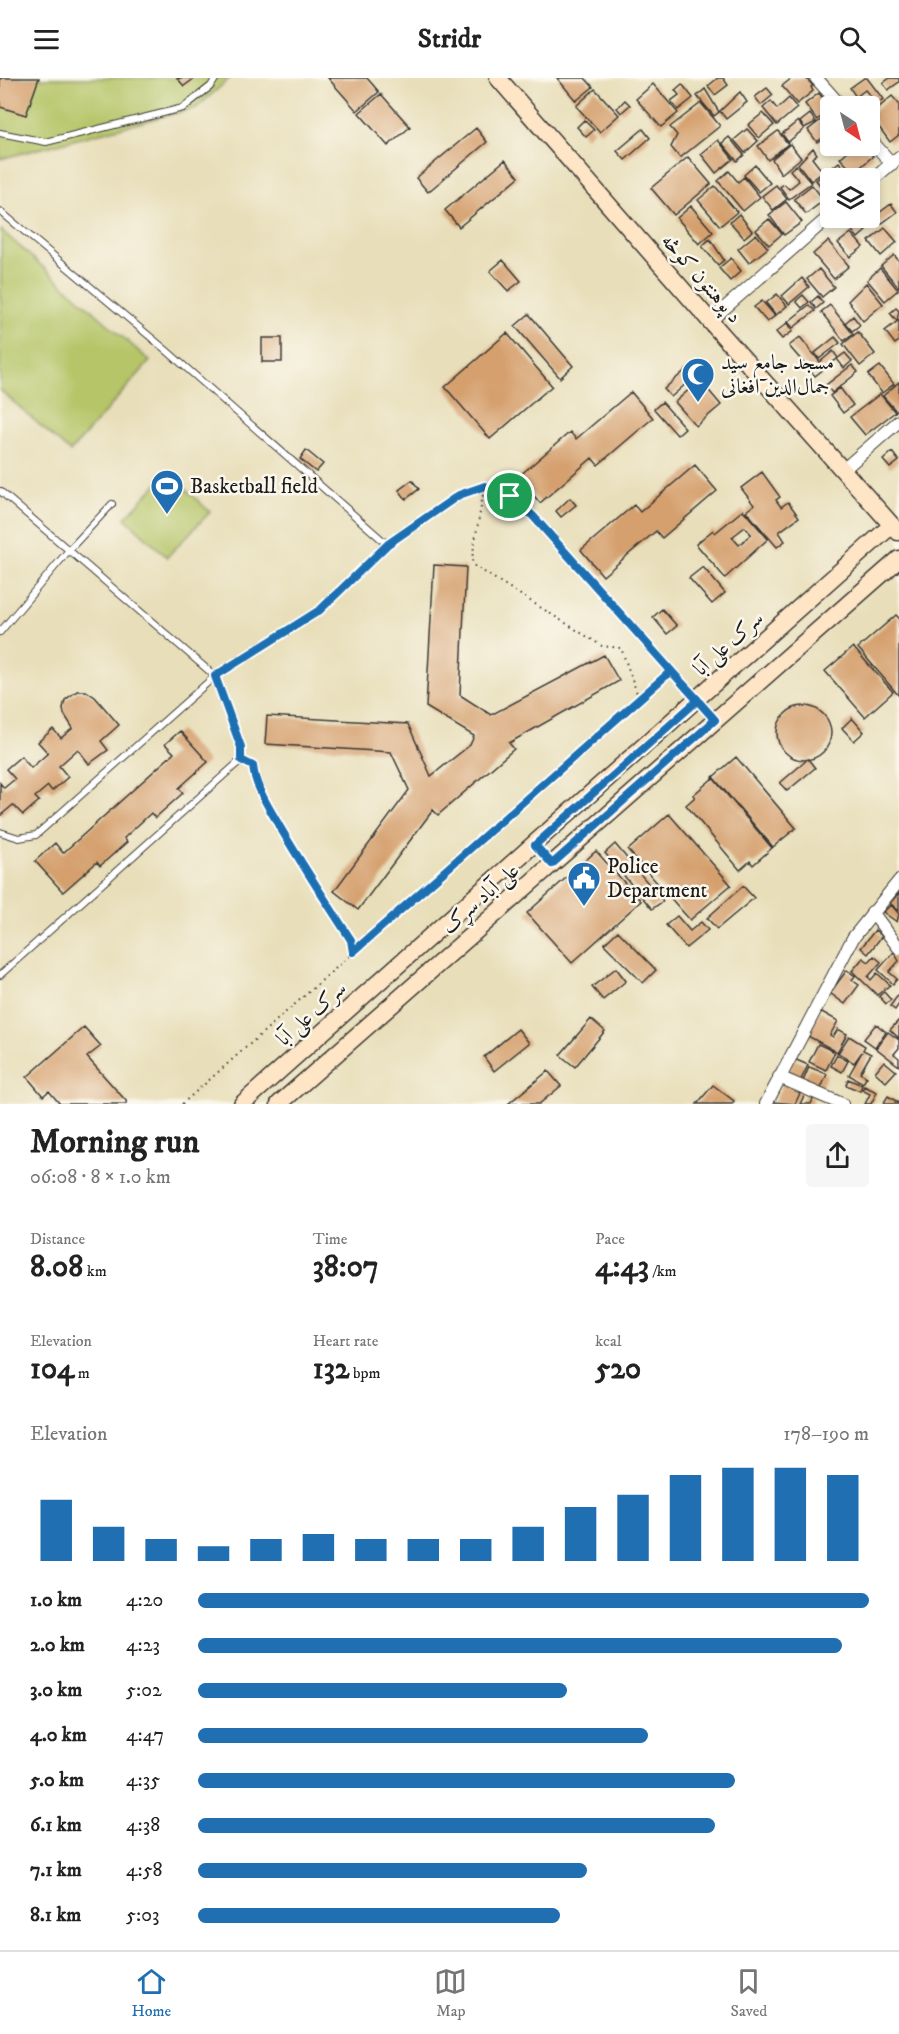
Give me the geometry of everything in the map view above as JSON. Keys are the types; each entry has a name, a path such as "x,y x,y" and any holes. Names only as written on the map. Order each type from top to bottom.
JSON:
{"street":[{"name":"د پوهنتون کوڅه","path":"498,78 710,321 896,528"},
{"path":"816,78 833,96"},
{"path":"880,147 895,160 880,173"},
{"path":"710,321 820,225"},
{"path":"843,470 899,421"},
{"name":"سرک علی آبا","path":"242,1104 896,528"},
{"name":"علی آباد سړک","path":"279,1104 899,559"},
{"path":"535,845 552,864"},
{"path":"766,1104 853,938 899,880"},
{"path":"872,912 899,948"},
{"path":"779,1077 842,1104"}],"lane":[{"path":"0,133 46,142 183,108 211,86 216,78"},
{"path":"0,211 166,350 388,544"},
{"path":"0,832 19,838 36,835 215,676 320,610 388,544 459,495 485,486 510,496 533,516 715,720"},
{"path":"0,491 215,676 241,747 241,760 0,975"},
{"path":"0,632 69,550 112,504"}],"path":[{"path":"485,486 472,558 473,565 602,646 621,648 639,699"},
{"path":"182,1104 671,671"},
{"path":"241,760 253,766 254,779 271,812 298,859 351,940 353,952"}],"green space":[{"path":"0,78 230,78 196,108 0,159"},
{"path":"1,230 150,361 70,452 0,390"},
{"name":"Basketball field","path":"168,472 210,512 167,557 125,518"}],"building":[{"path":"0,78 39,78 26,115 0,107"},
{"path":"177,78 195,78 184,86"},
{"path":"328,78 367,78 379,92 357,111"},
{"path":"557,78 585,78 593,87 576,101"},
{"path":"718,78 723,78 728,85 715,95 708,86"},
{"path":"792,78 806,78 813,86 811,87 813,91 797,104 782,86"},
{"path":"867,78 883,99 880,101 880,96 870,96 865,90 855,96 850,88"},
{"path":"890,78 899,78 899,82 888,90 883,83"},
{"path":"653,84 678,113 661,127 636,99"},
{"path":"682,84 693,98 678,110 671,101 679,95 675,90"},
{"path":"767,88 773,95 761,105 755,97"},
{"path":"595,89 619,115 600,132 576,106"},
{"path":"705,89 719,112 714,116 697,96"},
{"path":"740,92 747,102 726,119 720,111"},
{"path":"819,93 821,96 820,118 817,120 805,104"},
{"path":"381,94 410,127 388,146 359,113"},
{"path":"892,96 899,104 899,135 890,142 880,128 880,106"},
{"path":"789,98 797,108 777,125 763,108 771,101 777,109"},
{"path":"625,100 630,105 621,113 617,108"},
{"path":"701,103 720,126 680,158 671,147 677,135 670,127"},
{"path":"763,113 774,125 759,138 748,125"},
{"path":"810,114 816,122 804,128 800,122"},
{"path":"584,120 594,130 586,137 577,127"},
{"path":"798,121 804,129 788,142 782,134"},
{"path":"820,121 820,140 817,142 808,130"},
{"path":"476,128 487,142 428,192 416,178"},
{"path":"643,129 650,138 625,160 617,151"},
{"path":"747,129 758,141 745,153 734,140"},
{"path":"778,131 788,144 768,160 758,146"},
{"path":"729,137 744,155 737,161 722,143"},
{"path":"718,140 733,159 716,173 701,154"},
{"path":"790,144 801,158 781,174 772,159"},
{"path":"813,148 817,154 812,158 820,168 820,174 811,181 798,164"},
{"path":"842,156 873,156 860,168 849,168 840,158"},
{"path":"688,157 711,184 674,215 651,188"},
{"path":"505,160 519,177 459,227 445,210"},
{"path":"839,162 844,168 831,168"},
{"path":"755,165 770,183 759,192 744,175"},
{"path":"796,165 811,183 789,199 780,187 784,184 789,189 799,181 790,170"},
{"path":"729,171 738,182 744,177 760,197 743,211 718,181"},
{"path":"776,185 787,199 773,210 762,196"},
{"path":"812,185 820,195 820,203 806,214 794,199"},
{"path":"715,186 737,212 720,226 698,200"},
{"path":"786,202 802,222 784,235 769,215"},
{"path":"891,204 897,212 881,224 880,212"},
{"path":"691,206 713,232 699,244 677,218"},
{"path":"739,214 752,231 744,238 730,222"},
{"path":"769,219 782,234 769,245 756,230"},
{"path":"850,228 863,228 866,231 858,238"},
{"path":"885,228 897,242 881,256 869,241"},
{"path":"851,233 863,247 850,257 838,243"},
{"path":"756,234 768,248 749,263 738,249"},
{"path":"710,239 724,260 718,265 702,246"},
{"path":"828,241 849,266 834,279 813,254"},
{"path":"894,255 899,261 899,288 881,266"},
{"path":"731,258 741,271 730,281 719,268"},
{"path":"503,260 521,281 508,291 490,271"},
{"path":"880,268 898,290 885,301 867,280"},
{"path":"819,269 834,287 822,297 807,279"},
{"path":"802,278 809,287 789,304 782,296"},
{"path":"866,283 883,304 863,321 848,301"},
{"path":"777,294 787,306 776,315 766,303"},
{"path":"803,295 809,302 802,308 796,301"},
{"path":"818,296 823,303 816,309 811,302"},
{"path":"762,301 775,316 767,322 754,307"},
{"path":"809,305 815,311 793,328 788,322"},
{"path":"830,305 853,334 844,341 821,312"},
{"path":"896,308 899,311 897,321 890,313"},
{"path":"529,314 573,366 560,378 515,326"},
{"path":"853,316 860,325 852,331 845,323"},
{"path":"899,320 899,341 895,344 885,331"},
{"path":"787,323 793,331 782,339 776,332"},
{"path":"858,332 875,354 860,366 843,344"},
{"path":"507,333 552,386 490,439 445,387"},
{"path":"800,337 820,362 833,351 838,358 815,376 789,346"},
{"path":"835,337 840,343 819,359 815,353"},
{"path":"262,338 282,338 282,362 262,362"},
{"path":"845,353 852,361 844,368 837,359"},
{"path":"852,365 858,372 832,393 826,385"},
{"path":"880,366 894,384 882,393 868,375"},
{"path":"689,367 696,375 671,397 664,389"},
{"name":"مسجد جامع سید جمال‌الدین افغانی","path":"700,380 721,405 696,426 675,402"},
{"path":"899,382 899,408 896,411 883,396"},
{"path":"840,388 853,405 843,413 830,396"},
{"path":"631,392 653,418 598,465 592,458 540,503 518,477 570,432 576,439"},
{"path":"880,394 895,412 865,435 850,417"},
{"path":"662,402 685,428 677,435 654,409"},
{"path":"306,450 323,464 316,472 300,459"},
{"path":"892,452 899,461 890,468 883,460"},
{"path":"695,465 717,491 662,538 656,531 603,576 581,550 634,505 640,512"},
{"path":"762,472 780,497 776,500 781,507 788,502 799,517 779,532 785,541 777,547 746,511 754,505 741,488"},
{"path":"412,480 419,489 406,499 399,490"},
{"path":"570,498 576,505 561,517 556,511"},
{"path":"743,510 768,539 725,578 696,544 713,530 715,533","holes":["745,527 751,534 739,545 732,537"]},
{"path":"434,565 466,567 460,695 491,715 604,655 619,681 509,743 514,749 438,815 433,810 358,910 334,891 409,790 391,752 265,744 267,716 408,724 431,776 470,745 474,736 426,707"},
{"path":"703,567 725,593 712,604 689,578"},
{"path":"662,609 677,626 667,634 653,617"},
{"path":"896,615 899,618 899,696 858,648"},
{"path":"853,647 893,692 865,717 825,671"},
{"path":"77,691 86,691 95,697 119,725 101,741 108,750 89,764 78,749 59,766 68,777 52,791 48,786 35,797 39,801 23,815 13,805 0,816 0,783 4,788 15,779 6,769 21,756 31,768 48,753 38,742 53,729 61,738 73,728 63,708 65,700"},
{"path":"799,706 809,706 823,714 829,723 831,733 829,743 823,752 809,760 799,760 782,748 777,738 777,728 789,711"},
{"path":"852,718 864,732 854,741 842,728"},
{"path":"180,731 208,762 179,788 183,793 155,818 151,813 124,838 127,842 100,866 97,862 63,892 35,861 55,843 63,853 174,753 165,744"},
{"path":"736,757 796,828 773,847 713,777"},
{"path":"808,759 815,768 787,791 780,783"},
{"path":"713,778 772,848 753,865 750,861 740,870 686,805 695,797 693,795"},
{"path":"669,814 731,885 690,920 628,850"},
{"path":"615,844 663,901 652,909 605,853"},
{"name":"Police Department","path":"596,851 641,901 572,963 527,913"},
{"path":"743,886 754,898 717,929 707,918"},
{"path":"899,893 899,911 890,903"},
{"path":"891,905 899,914 897,922 883,912"},
{"path":"677,916 690,931 701,922 708,930 686,948 666,925"},
{"path":"875,930 882,936 868,954 861,948"},
{"path":"618,931 656,970 643,983 604,944"},
{"path":"894,952 899,961 889,972 897,979 893,984 878,970"},
{"path":"874,956 881,962 868,977 871,980 877,973 890,985 877,995 852,971 863,958 869,962"},
{"path":"616,968 626,981 603,1000 592,987"},
{"path":"847,970 855,976 852,980 859,985 845,1004 830,993"},
{"path":"884,992 891,1000 886,1004 879,996"},
{"path":"899,994 899,1004 895,1010 890,1006"},
{"path":"820,1011 838,1021 830,1035 833,1037 838,1029 847,1034 837,1052 806,1035"},
{"path":"591,1019 605,1031 575,1067 560,1055"},
{"path":"899,1020 899,1038 890,1030"},
{"path":"876,1024 886,1032 875,1047 864,1039"},
{"path":"84,1027 101,1046 87,1057 127,1102 125,1104 60,1104 49,1091 43,1096 27,1077"},
{"path":"518,1029 529,1043 494,1071 484,1057"},
{"path":"888,1032 899,1040 899,1048 894,1054 899,1058 899,1066 876,1048"},
{"path":"849,1036 865,1046 863,1050 871,1054 860,1073 867,1077 863,1083 849,1075 862,1052 854,1063 838,1053"},
{"path":"818,1044 835,1052 826,1070 809,1062"},
{"path":"837,1055 848,1061 842,1072 831,1066"},
{"path":"794,1059 808,1065 799,1084 786,1078"},
{"path":"884,1061 896,1071 886,1082 875,1072"},
{"path":"809,1067 827,1074 819,1093 801,1086"},
{"path":"548,1071 561,1086 539,1104 508,1104"},
{"path":"848,1079 862,1085 860,1091 846,1085"},
{"path":"783,1083 801,1091 795,1104 774,1102"},
{"path":"713,1085 734,1101 732,1104 697,1104"},
{"path":"864,1086 877,1092 871,1104 865,1104 870,1094 862,1090"},
{"path":"805,1094 814,1097 811,1104 800,1104"},
{"path":"888,1096 899,1103 899,1104 883,1104"}],"place":[{"name":"مسجد جامع سید جمال‌الدین افغانی","path":"698,403"},
{"name":"Basketball field","path":"167,515"},
{"name":"Police Department","path":"584,907"}],"route":[{"path":"510,496 501,490 485,486 459,495 388,544 320,610 215,676 241,747 241,760 253,766 254,779 271,812 298,859 351,940 353,952 671,671 698,700 535,845 552,864 715,720 533,516 510,496"}]}
